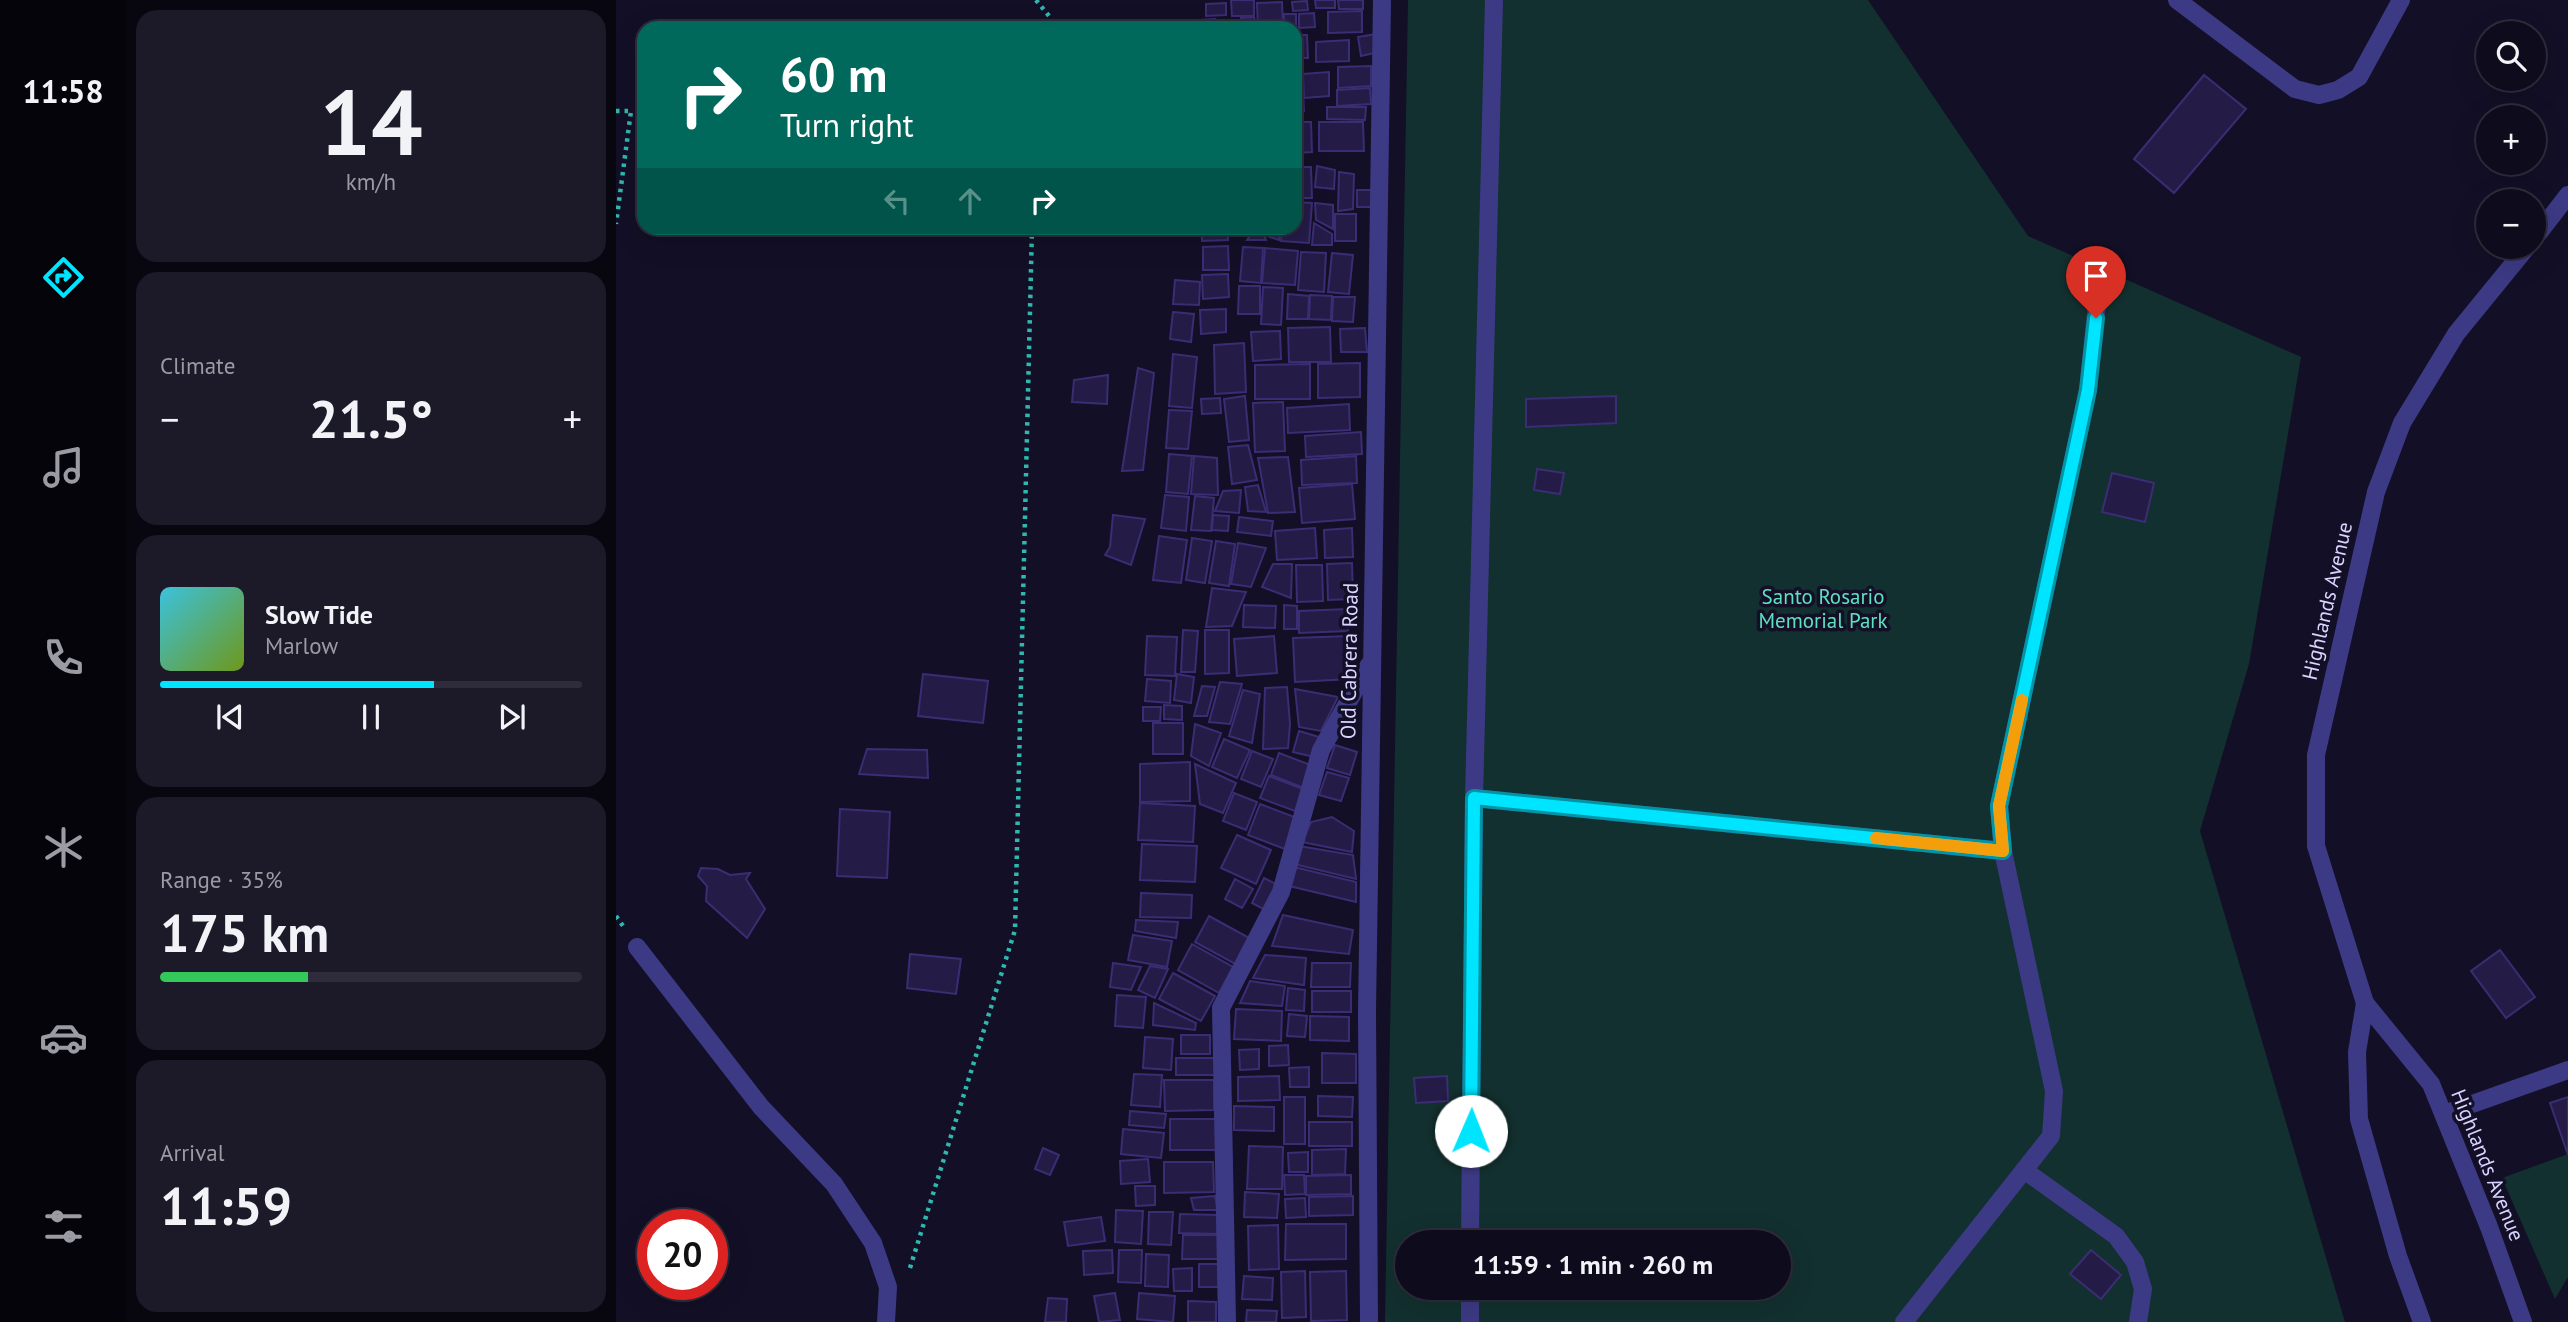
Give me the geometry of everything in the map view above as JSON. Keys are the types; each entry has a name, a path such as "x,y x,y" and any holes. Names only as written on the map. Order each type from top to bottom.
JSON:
{"street":[{"name":"Old Cabrera Road","path":"1369,1322 1367,998 1382,0"},
{"path":"1470,1230 1474,798 1494,0"},
{"path":"2177,0 2295,89 2319,95 2338,90 2359,77 2401,0"},
{"path":"2546,223 2568,195"},
{"name":"Highlands Avenue","path":"2518,259 2456,334 2402,423 2375,492 2316,755 2316,846 2365,1003 2431,1084 2523,1322"},
{"path":"1904,1322 2051,1136 2054,1091 2003,851 1999,806 2088,390 2098,294"},
{"path":"1227,1322 1221,1008 1281,892 1321,750 1371,663"},
{"path":"1474,798 2003,851"},
{"path":"638,947 761,1107 834,1184 873,1243 888,1287 887,1322"},
{"name":"Highlands Avenue","path":"2365,1003 2357,1052 2359,1119 2398,1256 2422,1322"},
{"path":"2444,1114 2568,1070"},
{"path":"2024,1170 2116,1236 2135,1262 2143,1289 2138,1322"},
{"path":"1470,1300 1470,1322"}],"path":[{"path":"1036,0 1049,16 1049,21"},
{"path":"616,111 631,111 616,224"},
{"path":"910,1270 1015,930 1032,235"}],"green space":[{"name":"Santo Rosario Memorial Park","path":"1408,0 1868,0 2028,236 2301,357 2249,664 2200,831 2345,1322 1385,1322"},
{"path":"2568,1154 2568,1277 2555,1299 2502,1178"}],"building":[{"path":"1231,0 1254,0 1254,16 1232,16"},
{"path":"1315,0 1335,0 1335,8 1316,8"},
{"path":"1338,0 1363,0 1363,9 1339,9"},
{"path":"1307,1 1308,10 1293,11 1292,2"},
{"path":"1282,2 1283,21 1258,21 1257,3"},
{"path":"1226,3 1226,15 1206,16 1206,4"},
{"path":"1362,11 1362,32 1328,33 1328,12"},
{"path":"1314,13 1315,27 1302,28 1299,14"},
{"path":"1284,14 1296,14 1296,21 1284,21"},
{"path":"1254,17 1255,21 1241,21 1241,18"},
{"path":"1376,34 1379,52 1361,56 1358,37"},
{"path":"1302,35 1307,35 1308,58 1302,58"},
{"path":"1349,40 1349,61 1316,62 1316,42"},
{"path":"1371,66 1371,86 1338,88 1338,67"},
{"path":"1302,71 1304,111 1302,111"},
{"path":"1329,72 1329,96 1304,98 1303,74"},
{"path":"2204,75 2246,109 2174,193 2134,159"},
{"path":"1370,88 1371,104 1337,106 1337,90"},
{"path":"1327,107 1366,107 1365,120 1327,119"},
{"path":"1302,122 1311,122 1312,152 1302,153"},
{"path":"1319,122 1363,122 1364,151 1319,151"},
{"path":"1317,166 1335,170 1334,189 1315,187"},
{"path":"1302,167 1311,167 1312,198 1302,198"},
{"path":"1339,172 1354,174 1353,209 1338,211"},
{"path":"1357,190 1372,190 1373,207 1357,207"},
{"path":"1302,202 1312,203 1309,243 1281,241 1281,235 1302,235"},
{"path":"1315,203 1333,205 1333,229 1316,220"},
{"path":"1335,214 1356,214 1356,241 1335,241"},
{"path":"1314,223 1332,234 1332,245 1312,245"},
{"path":"1202,235 1228,235 1228,240 1202,241"},
{"path":"1251,235 1264,235 1266,240 1247,240"},
{"path":"1279,235 1279,240 1267,236"},
{"path":"1228,246 1229,270 1203,270 1203,247"},
{"path":"1243,247 1263,248 1261,283 1240,281"},
{"path":"1265,248 1298,251 1295,285 1262,283"},
{"path":"1301,252 1326,253 1324,292 1298,290"},
{"path":"1332,253 1353,255 1349,294 1328,292"},
{"path":"1228,274 1229,297 1203,299 1202,275"},
{"path":"1175,280 1200,282 1199,305 1173,304"},
{"path":"1239,286 1260,286 1260,314 1238,314"},
{"path":"1263,287 1283,288 1281,325 1261,324"},
{"path":"1288,294 1309,296 1308,319 1287,319"},
{"path":"1310,295 1332,296 1331,320 1309,319"},
{"path":"1333,297 1355,297 1353,322 1332,321"},
{"path":"1226,309 1226,332 1201,334 1200,310"},
{"path":"1173,312 1194,314 1191,342 1170,339"},
{"path":"1330,327 1331,362 1289,362 1288,328"},
{"path":"1365,328 1367,352 1341,352 1340,329"},
{"path":"1280,331 1281,359 1253,361 1251,332"},
{"path":"1244,343 1246,392 1215,394 1214,345"},
{"path":"1173,354 1197,357 1192,408 1169,406"},
{"path":"1360,363 1360,397 1318,398 1318,364"},
{"path":"1310,364 1310,399 1255,399 1255,365"},
{"path":"1138,368 1154,373 1143,470 1122,471"},
{"path":"1108,375 1107,404 1072,402 1074,380"},
{"path":"1245,396 1249,440 1229,442 1224,399"},
{"path":"1616,396 1616,423 1526,427 1526,399"},
{"path":"1220,398 1221,413 1202,414 1201,399"},
{"path":"1283,402 1285,451 1255,452 1253,403"},
{"path":"1349,404 1350,430 1288,433 1287,408"},
{"path":"1169,410 1192,411 1188,449 1166,448"},
{"path":"1361,432 1362,454 1306,457 1305,436"},
{"path":"1248,445 1257,480 1232,484 1228,447"},
{"path":"1169,454 1192,456 1188,494 1166,492"},
{"path":"1194,456 1217,458 1218,495 1191,494"},
{"path":"1356,456 1357,483 1302,485 1301,460"},
{"path":"1288,457 1295,512 1268,513 1258,458"},
{"path":"1537,469 1564,473 1560,494 1534,490"},
{"path":"2112,473 2154,483 2145,522 2102,512"},
{"path":"1352,484 1355,519 1302,523 1299,488"},
{"path":"1258,485 1266,512 1248,511 1245,487"},
{"path":"1241,490 1239,513 1215,511 1223,491"},
{"path":"1165,495 1189,497 1186,531 1161,528"},
{"path":"1195,496 1214,498 1211,531 1191,530"},
{"path":"1113,515 1145,519 1131,565 1105,555 1110,547"},
{"path":"1213,515 1229,516 1228,531 1212,530"},
{"path":"1239,517 1273,521 1271,536 1237,532"},
{"path":"1315,528 1317,558 1277,560 1275,531"},
{"path":"1352,528 1353,557 1325,558 1324,530"},
{"path":"1159,536 1187,540 1181,583 1153,580"},
{"path":"1192,538 1212,541 1205,583 1186,580"},
{"path":"1216,541 1235,544 1229,586 1209,583"},
{"path":"1238,543 1266,548 1251,587 1231,584"},
{"path":"1352,563 1353,599 1328,600 1327,564"},
{"path":"1273,564 1292,564 1291,598 1262,587"},
{"path":"1296,565 1322,565 1323,601 1297,602"},
{"path":"1212,588 1246,592 1232,626 1206,627"},
{"path":"1244,605 1276,606 1275,628 1243,627"},
{"path":"1284,605 1297,606 1297,629 1284,629"},
{"path":"1347,609 1348,631 1299,633 1299,611"},
{"path":"1183,630 1198,631 1195,672 1181,672"},
{"path":"1205,630 1229,630 1229,673 1205,674"},
{"path":"1147,636 1177,637 1175,676 1145,675"},
{"path":"1274,636 1277,673 1237,676 1234,639"},
{"path":"1349,636 1351,679 1295,682 1293,638"},
{"path":"923,674 988,681 983,723 918,716"},
{"path":"1177,674 1194,677 1191,703 1174,700"},
{"path":"1147,679 1171,681 1170,703 1145,701"},
{"path":"1220,682 1242,684 1230,724 1209,722"},
{"path":"1202,686 1215,687 1207,716 1194,716"},
{"path":"1287,687 1290,724 1288,748 1263,749 1265,688"},
{"path":"1295,689 1338,697 1321,731 1299,727"},
{"path":"1243,690 1260,694 1252,743 1229,736"},
{"path":"1164,705 1182,706 1182,720 1164,719"},
{"path":"1143,707 1161,707 1160,721 1143,721"},
{"path":"1153,723 1183,723 1183,754 1153,754"},
{"path":"1195,724 1221,733 1209,766 1191,756"},
{"path":"1299,731 1319,737 1314,757 1293,752"},
{"path":"1224,739 1250,750 1237,778 1212,767"},
{"path":"1335,745 1357,752 1350,775 1327,768"},
{"path":"867,749 927,750 928,778 859,774"},
{"path":"1252,751 1273,759 1261,787 1241,779"},
{"path":"1279,753 1313,766 1304,788 1271,775"},
{"path":"1190,762 1190,801 1140,802 1140,764"},
{"path":"1195,764 1236,783 1223,813 1200,804"},
{"path":"1327,772 1349,778 1341,801 1319,795"},
{"path":"1269,776 1303,789 1295,811 1260,798"},
{"path":"1234,793 1257,802 1246,830 1223,821"},
{"path":"1140,803 1195,806 1193,842 1138,840"},
{"path":"1260,804 1297,818 1285,849 1248,835"},
{"path":"840,809 890,812 887,878 837,876"},
{"path":"1332,817 1354,831 1352,852 1302,842 1311,822"},
{"path":"1237,835 1271,850 1256,884 1221,868"},
{"path":"1142,844 1197,846 1195,882 1140,880"},
{"path":"1299,846 1353,855 1356,879 1294,864"},
{"path":"1294,867 1356,882 1356,902 1289,886"},
{"path":"701,868 718,869 730,875 750,873 746,879 765,909 747,938 706,901 707,886 698,876"},
{"path":"1264,878 1280,886 1267,911 1252,903"},
{"path":"1235,879 1253,889 1242,908 1225,899"},
{"path":"1141,893 1192,895 1191,918 1140,917"},
{"path":"1283,915 1353,930 1349,954 1272,946"},
{"path":"1209,916 1251,939 1237,965 1195,942"},
{"path":"1136,920 1178,922 1176,938 1135,931"},
{"path":"1133,935 1172,941 1167,967 1128,960"},
{"path":"1192,944 1233,967 1219,993 1178,970"},
{"path":"2500,950 2535,997 2506,1018 2471,971"},
{"path":"910,954 961,959 956,994 907,988"},
{"path":"1265,955 1306,958 1304,985 1253,978"},
{"path":"1113,963 1141,967 1131,990 1110,987"},
{"path":"1312,963 1351,963 1350,987 1311,987"},
{"path":"1150,966 1168,969 1155,998 1138,990"},
{"path":"1173,973 1215,996 1201,1021 1159,999"},
{"path":"1250,981 1285,986 1282,1006 1240,1003"},
{"path":"1288,988 1305,990 1304,1011 1286,1010"},
{"path":"1312,991 1351,991 1351,1012 1312,1012"},
{"path":"1117,995 1146,997 1143,1028 1115,1026"},
{"path":"1154,1003 1196,1023 1195,1030 1153,1025"},
{"path":"1236,1009 1282,1011 1281,1041 1234,1039"},
{"path":"1289,1014 1307,1016 1305,1037 1287,1036"},
{"path":"1310,1016 1349,1017 1349,1041 1310,1040"},
{"path":"1181,1035 1210,1035 1210,1054 1181,1054"},
{"path":"1145,1037 1173,1039 1171,1070 1143,1068"},
{"path":"1288,1045 1289,1065 1269,1066 1269,1046"},
{"path":"1259,1049 1259,1069 1240,1070 1239,1050"},
{"path":"1322,1053 1356,1054 1356,1083 1322,1083"},
{"path":"1176,1058 1215,1058 1215,1075 1176,1075"},
{"path":"1309,1067 1309,1087 1290,1087 1289,1068"},
{"path":"1134,1074 1162,1075 1160,1107 1131,1105"},
{"path":"1279,1076 1280,1100 1238,1101 1238,1077"},
{"path":"1447,1076 1448,1101 1416,1103 1414,1078"},
{"path":"1164,1080 1214,1080 1214,1110 1165,1111"},
{"path":"1318,1096 1353,1097 1352,1117 1318,1116"},
{"path":"1284,1097 1305,1097 1305,1144 1284,1144"},
{"path":"2568,1097 2568,1155 2550,1103"},
{"path":"1234,1106 1274,1107 1274,1131 1234,1130"},
{"path":"1130,1111 1166,1114 1164,1128 1129,1125"},
{"path":"1170,1119 1219,1119 1219,1150 1170,1150"},
{"path":"1309,1122 1352,1122 1352,1146 1309,1146"},
{"path":"1123,1129 1164,1133 1161,1158 1121,1154"},
{"path":"1249,1146 1283,1147 1282,1189 1247,1189"},
{"path":"1043,1148 1059,1155 1050,1175 1035,1169"},
{"path":"1346,1149 1345,1174 1312,1175 1312,1150"},
{"path":"1308,1152 1308,1172 1289,1172 1288,1153"},
{"path":"1148,1159 1150,1182 1121,1184 1120,1161"},
{"path":"1164,1162 1213,1162 1214,1192 1164,1193"},
{"path":"1284,1175 1304,1175 1305,1194 1285,1195"},
{"path":"1351,1175 1351,1194 1306,1195 1306,1176"},
{"path":"1135,1186 1155,1186 1155,1205 1136,1206"},
{"path":"1245,1192 1279,1194 1277,1218 1244,1217"},
{"path":"1215,1196 1218,1210 1194,1210 1191,1198"},
{"path":"1353,1196 1353,1215 1309,1216 1309,1197"},
{"path":"1305,1198 1306,1217 1286,1218 1285,1199"},
{"path":"1116,1210 1143,1211 1141,1244 1115,1242"},
{"path":"1149,1212 1173,1212 1171,1245 1148,1244"},
{"path":"1180,1214 1218,1215 1218,1234 1179,1233"},
{"path":"1101,1217 1105,1241 1068,1246 1064,1222"},
{"path":"1286,1224 1346,1224 1346,1259 1285,1260"},
{"path":"1278,1225 1279,1269 1249,1270 1248,1226"},
{"path":"1183,1235 1221,1235 1221,1259 1182,1259"},
{"path":"1112,1250 1113,1273 1084,1275 1083,1251"},
{"path":"1119,1250 1142,1250 1141,1283 1118,1282"},
{"path":"2091,1250 2121,1275 2101,1299 2070,1274"},
{"path":"1146,1254 1169,1255 1168,1287 1145,1286"},
{"path":"1199,1264 1223,1264 1223,1287 1199,1287"},
{"path":"1192,1268 1192,1291 1174,1291 1173,1269"},
{"path":"1305,1271 1306,1317 1282,1318 1281,1272"},
{"path":"1346,1271 1347,1320 1311,1321 1310,1272"},
{"path":"1244,1276 1273,1278 1272,1300 1242,1299"},
{"path":"1115,1293 1120,1320 1099,1322 1094,1296"},
{"path":"1139,1293 1175,1296 1173,1322 1137,1319"},
{"path":"1048,1298 1067,1299 1066,1322 1045,1322"},
{"path":"1188,1301 1216,1302 1216,1322 1188,1322"},
{"path":"1247,1310 1277,1311 1276,1322 1246,1322"}],"slow traffic":[{"path":"1876,838 2003,851 1999,806 2022,700"}],"route":[{"path":"1471,1131 1474,798 2003,851 1999,806 2088,390 2096,318"}]}
